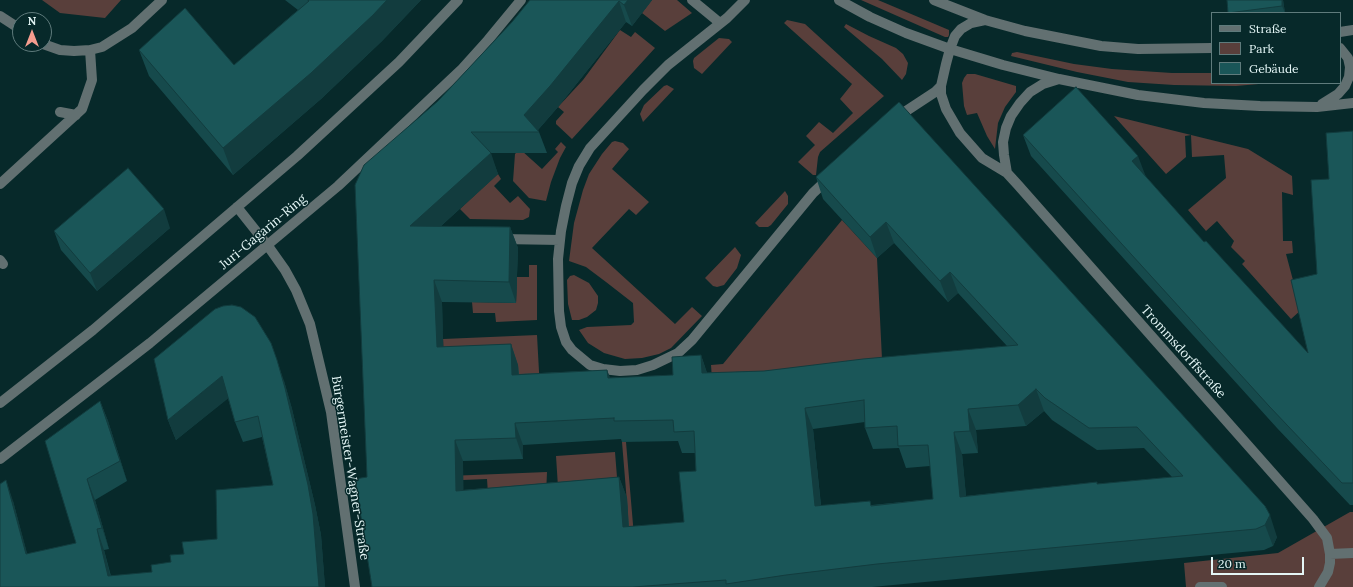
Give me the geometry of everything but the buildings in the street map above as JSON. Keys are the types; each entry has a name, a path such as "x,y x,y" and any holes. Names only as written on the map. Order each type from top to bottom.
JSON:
{"street":[{"path":"52,47 60,50 74,51 90,50 102,47 132,28 162,0"},
{"path":"0,403 93,330 297,156 399,62 458,0"},
{"name":"Juri-Gagarin-Ring","path":"0,459 150,343 338,186 462,70 521,0"},
{"path":"692,0 724,20"},
{"path":"745,0 724,20 668,65 590,148 579,166 572,183 566,206 558,259 559,311 561,327 566,342 576,354 590,364 603,369 620,371 637,370 666,360 678,353 692,340 813,194 837,171"},
{"path":"839,0 870,17 906,33 950,49 1004,65 1138,94 1204,103 1260,106 1317,107 1353,103"},
{"path":"934,0 985,20 1025,31 1101,46 1138,49 1211,48"},
{"path":"0,16 12,24"},
{"name":"Trommsdorffstraße","path":"985,20 971,23 961,29 955,36 950,49 941,86 941,94 946,110 960,133 982,158 1007,173 1313,519 1326,538 1330,554"},
{"path":"1341,32 1353,30"},
{"path":"1317,107 1331,100 1338,94 1345,86 1349,77 1350,67 1348,58 1341,49"},
{"path":"0,184 82,109 92,80 90,50"},
{"path":"1007,173 1003,142 1006,128 1011,116 1030,92 1043,84 1059,78"},
{"path":"888,124 935,92 941,86"},
{"path":"60,112 76,115"},
{"name":"Bürgermeister-Wagner-Straße","path":"237,207 268,246 284,270 296,290 310,324 331,412 355,587"},
{"path":"494,239 560,240"},
{"path":"1320,587 1328,572 1330,554 1353,553"},
{"path":"1200,587 1222,587"}],"green space":[{"path":"42,0 121,0 105,18 60,13"},
{"path":"652,0 677,0 692,13 665,31 642,13"},
{"path":"861,0 878,0 949,30 949,35 948,37 945,37"},
{"path":"787,20 805,24 884,96 820,152 816,175 813,175 798,162 815,145 806,136 819,122 833,133 853,113 840,99 852,84 784,23"},
{"path":"846,24 896,48 903,54 908,63 906,74 902,80 882,59 844,27"},
{"path":"620,30 631,37 635,32 655,48 572,139 556,124 556,121 564,112 558,107 583,80"},
{"path":"719,38 729,39 732,42 702,74 694,68 694,58"},
{"path":"1017,52 1074,64 1112,69 1172,73 1211,73 1211,84 1259,84 1236,86 1174,85 1128,82 1077,72 1011,56 1012,53"},
{"path":"967,74 975,74 1016,86 1016,92 1005,107 998,123 995,149 987,136 977,113 967,115 964,106 962,83"},
{"path":"667,85 674,89 643,122 640,114 644,105 664,86"},
{"path":"1114,116 1248,149 1292,176 1293,195 1282,192 1283,241 1292,241 1293,253 1286,254 1301,310 1291,319 1242,264 1245,261 1231,247 1234,241 1217,221 1206,231 1188,210 1226,178 1224,155 1192,157 1191,135 1185,136 1186,157 1166,174"},
{"path":"536,132 522,151 542,169 558,152 555,149 561,142 566,147 551,182 546,201 529,198 513,181 515,154"},
{"path":"615,141 623,143 629,149 612,169 649,202 636,215 629,209 592,248 675,324 692,307 702,316 671,348 659,354 642,358 625,359 604,353 588,343 579,330 587,327 631,325 634,322 633,303 586,267 569,261 574,223 589,174 602,154 612,142"},
{"path":"498,174 501,179 494,186 510,203 518,196 530,209 529,217 523,220 470,219 460,209"},
{"path":"785,191 788,196 788,204 771,225 768,227 759,227 755,223"},
{"path":"842,220 877,258 883,379 713,394 711,365 723,364"},
{"path":"735,247 741,255 737,268 724,285 717,287 713,286 705,278"},
{"path":"529,265 537,265 537,320 496,322 495,313 473,313 472,302 516,303 517,277 529,277"},
{"path":"574,275 589,283 598,296 596,310 587,317 579,320 572,320 568,304 567,280 570,276"},
{"path":"537,335 541,408 444,369 443,339"},
{"path":"622,442 626,442 635,548 625,553 628,515"},
{"path":"615,452 618,490 558,487 556,456"},
{"path":"547,472 546,496 489,509 487,479 463,480 423,487 374,479"},
{"path":"1350,512 1353,512 1353,587 1186,587 1184,563 1278,553"}]}
